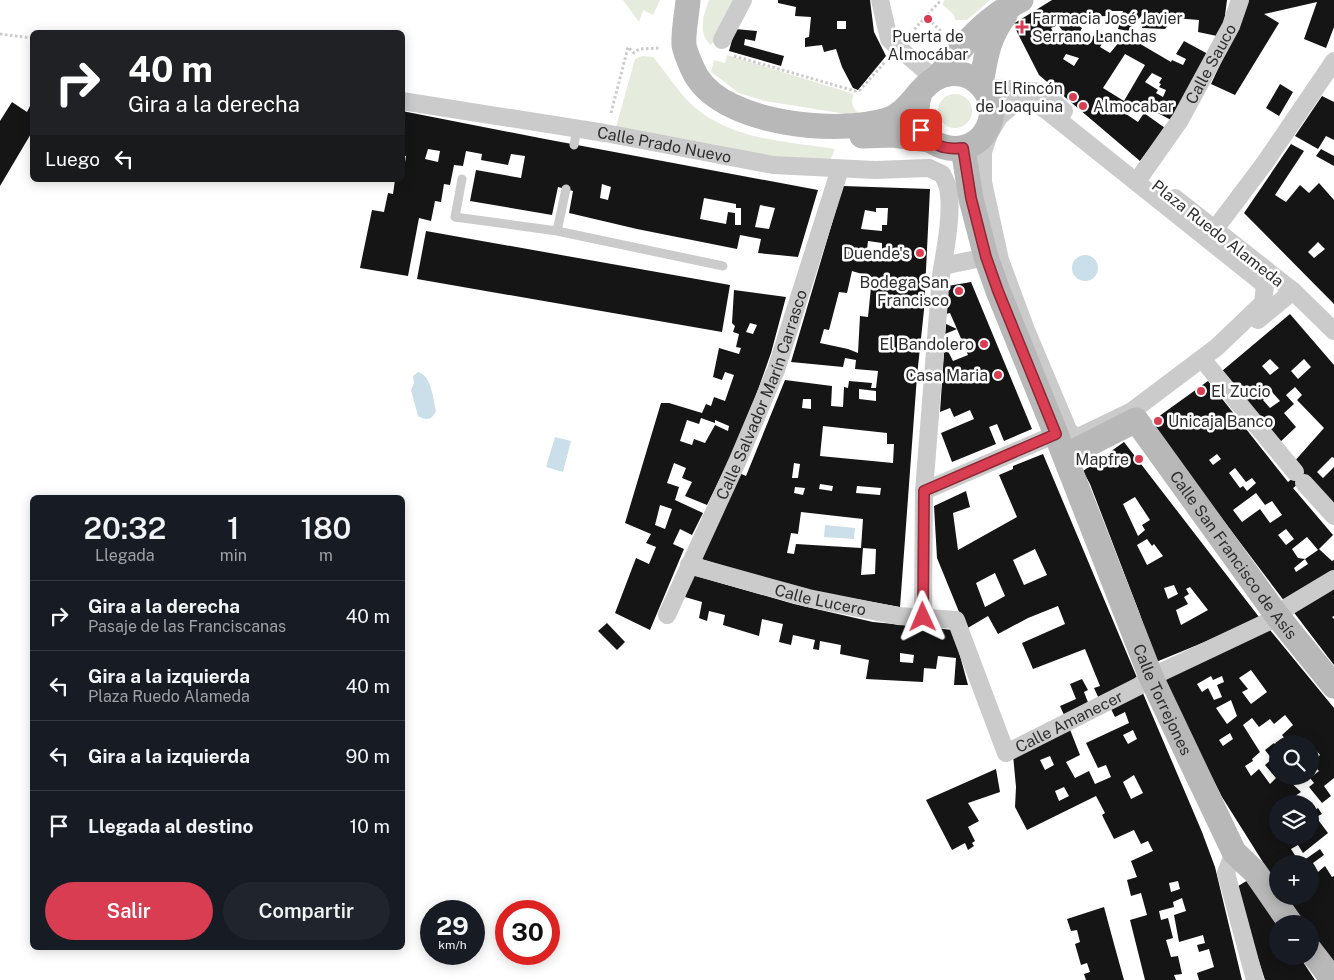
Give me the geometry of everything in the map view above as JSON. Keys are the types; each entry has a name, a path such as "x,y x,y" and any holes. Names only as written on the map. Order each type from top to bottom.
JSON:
{"main road":[{"path":"688,0 684,46 697,77 713,95 735,108 767,119 829,128 849,136 893,135 940,150 974,143 984,134 990,123 992,111 990,99 982,86 972,78 950,73 931,83 916,106 916,118 921,130 940,150 971,198 986,257 998,291 1063,441"},
{"path":"829,128 886,120 900,115 981,27 1017,2"},
{"path":"982,86 988,47 994,29 1017,2"},
{"name":"Plaza Ruedo Alameda","path":"1063,441 1136,420"},
{"name":"Calle San Francisco de Asís","path":"1136,420 1278,617 1334,686"},
{"name":"Calle Torrejones","path":"1063,441 1151,677 1234,852 1256,872 1285,915"},
{"path":"1319,962 1333,980"}],"street":[{"path":"724,47 743,0"},
{"path":"880,0 889,39 901,45 931,83"},
{"name":"Calle Sauco","path":"1142,174 1180,120 1231,26 1240,0"},
{"path":"1215,229 1264,164 1334,61"},
{"name":"Plaza Ruedo Alameda","path":"982,86 1042,92 1142,174 1293,291 1207,365 1136,420"},
{"name":"Calle Prado Nuevo","path":"405,102 575,137 605,133 773,166 875,170 940,150"},
{"name":"Plaza Ruedo Alameda","path":"1033,102 1046,110 1264,285 1263,303 1217,347 1132,411 1078,437 1063,441 1026,330 1000,260 983,182 983,152 989,134 999,117 1014,104 1033,102"},
{"path":"923,617 924,491 949,207 948,189 942,174 940,150"},
{"name":"Calle Salvador Marín Carrasco","path":"667,615 738,460 776,370 840,168"},
{"path":"943,266 986,257"},
{"path":"1293,291 1334,332"},
{"path":"1207,365 1300,478 1334,516"},
{"path":"924,491 1063,441"},
{"name":"Calle Lucero","path":"689,565 808,598 898,616 956,620"},
{"path":"1151,677 1278,617 1289,606 1334,579"},
{"name":"Calle Amanecer","path":"956,620 1006,753 1139,686 1151,677"},
{"path":"1234,852 1226,873 1256,980"}],"lane":[{"path":"462,179 456,217 557,231 723,266"},
{"path":"557,231 566,189"}],"path":[{"path":"901,45 941,0"},
{"path":"0,34 30,38"},
{"path":"605,133 628,47 634,53 639,49"},
{"path":"724,47 855,91 860,90 886,61"}],"shaded area":[{"path":"623,0 660,0 653,15 643,10 639,22"},
{"path":"709,0 738,0 731,15 711,45 703,30 704,17"},
{"path":"945,0 990,0 967,20 955,20 954,15 942,4"},
{"path":"727,55 854,94 852,104 858,113 846,114 765,101 739,93 711,72 714,60 725,63"},
{"path":"642,56 653,57 687,100 702,113 719,123 737,131 776,141 835,149 830,161 771,157 717,145 616,127 635,59"},
{"path":"955,94 962,95 967,99 971,104 971,118 967,123 962,127 955,128 948,127 943,123 939,118 938,111 939,104 943,99 948,95"}],"water":[{"path":"1085,255 1094,259 1098,268 1094,277 1085,281 1076,277 1072,268 1076,259"},
{"path":"418,372 426,378 433,394 436,411 428,419 418,416 411,390 414,383 413,376"},
{"path":"555,437 571,441 563,472 546,467"},
{"path":"825,525 855,528 854,539 824,537"}],"building":[{"path":"778,0 870,0 874,32 886,56 858,90 853,88 842,67 836,49 824,52 822,45 805,47 805,38 809,37 811,17 795,16 796,7 778,3","holes":["837,21 846,21 846,29 837,29"]},
{"path":"1052,0 1227,0 1224,23 1217,36 1198,32 1199,20 1174,18 1165,29 1142,28 1145,15 1142,15 1128,31 1118,29 1123,11 1107,11 1106,16 1085,16 1073,22 1082,28 1075,40 1088,45 1096,32 1107,36 1100,47 1110,53 1125,35 1171,62 1172,60 1183,65 1186,59 1176,54 1184,41 1208,54 1171,120 1148,108 1145,113 1132,105 1126,114 1138,122 1144,113 1165,128 1140,161 1039,75 1013,24","holes":["1058,25 1063,31 1057,39 1051,28","1066,54 1079,58 1074,66 1063,59","1125,54 1145,65 1124,101 1103,88","1152,73 1162,78 1159,87 1166,90 1163,97 1156,93 1158,90 1145,82"]},
{"path":"1248,0 1334,0 1334,27 1326,48 1304,39 1317,2 1264,14 1279,23 1235,95 1211,84 1245,11"},
{"path":"735,29 757,31 755,41 745,39 744,45 784,56 781,66 729,51"},
{"path":"1280,84 1293,92 1279,116 1266,108"},
{"path":"1322,96 1334,102 1334,140 1326,136 1318,149 1295,136"},
{"path":"12,102 27,112 30,106 30,135 0,186 0,121"},
{"path":"405,112 818,190 798,257 758,253 761,239 740,235 737,249 569,213 573,191 558,187 552,215 470,201 476,170 521,178 525,156 511,154 508,165 481,160 482,154 466,151 463,166 454,165 450,185 444,184 441,202 435,201 431,221 419,218 408,276 360,268 372,210 384,212 388,193 393,194 395,182 405,182","holes":["428,149 440,151 438,162 425,159","602,184 611,187 608,200 600,198","704,198 736,204 736,208 741,208 741,225 735,225 735,213 728,212 726,224 700,219","760,205 775,208 769,229 755,227"]},
{"path":"1291,144 1304,151 1275,195 1286,202 1300,185 1309,193 1319,183 1334,200 1334,304 1244,213","holes":["1318,242 1325,249 1314,258 1308,252"]},
{"path":"1321,149 1334,156 1334,166 1316,156"},
{"path":"843,186 930,189 924,310 917,376 900,607 790,587 695,557 737,472 746,476 785,380 832,386 831,406 843,407 844,387 848,388 849,381 872,383 871,388 876,388 878,371 855,369 856,360 845,358 843,367 791,362","holes":["876,208 888,208 887,225 882,225 882,231 861,229 865,210 876,212","868,241 882,243 882,251 867,250","852,271 872,277 868,317 860,316 858,353 820,343 824,329 829,330 839,292 847,293","859,389 876,391 876,401 859,399","803,399 811,399 811,409 802,408","823,426 887,433 887,444 894,444 893,463 820,456","794,463 800,464 798,478 792,478","820,484 833,486 832,491 819,489","857,486 881,488 880,495 856,493","795,487 805,488 803,495 794,493","801,512 863,519 861,548 796,544 794,554 787,553 791,533 798,534","863,548 876,549 875,574 861,575"]},
{"path":"426,231 730,285 722,332 417,279"},
{"path":"971,282 1032,429 1004,441 997,424 989,427 996,444 952,462 941,433 974,419 970,410 954,417 950,408 940,412 944,353 948,351 953,361 968,355 950,313 946,314 948,286"},
{"path":"734,290 786,297 771,353 743,432 707,505 685,496 692,482 682,478 686,468 674,463 667,483 679,487 675,500 703,513 692,535 680,529 673,544 684,549 650,630 615,613 636,558 649,564 656,547 646,543 651,534 625,523 661,403 669,403 702,413 706,404 711,406 714,397 725,401 734,375 725,372 722,380 713,377 719,348 739,354 741,348 736,347 739,334 733,332 735,326 732,323","holes":["750,323 757,325 753,334 746,332","701,418 715,423 715,420 729,426 728,431 715,425 705,443 694,439 692,445 680,441 687,420 699,424","660,505 672,509 665,529 655,525"]},
{"path":"1290,314 1334,365 1334,458 1332,457 1317,472 1323,478 1334,467 1334,511 1305,479 1293,488 1333,535 1319,549 1332,561 1334,560 1334,572 1285,602 1151,422 1208,381 1288,482 1300,472 1293,463 1324,428 1297,400 1302,395 1295,387 1286,395 1294,404 1284,413 1296,427 1278,444 1222,371","holes":["1270,359 1279,368 1270,375 1262,366","1304,359 1311,367 1298,379 1291,371","1272,392 1280,401 1270,408 1263,400","1217,454 1221,459 1213,465 1209,460","1235,468 1246,482 1252,478 1256,483 1247,491 1243,486 1240,488 1229,473","1256,493 1265,505 1272,501 1282,515 1270,523 1260,509 1242,522 1233,510","1286,529 1294,539 1286,545 1278,535","1307,537 1318,550 1305,559 1298,558 1292,549","1305,559 1308,564 1296,572 1294,568"]},
{"path":"946,324 957,329 945,334"},
{"path":"1124,442 1259,617 1156,662 1139,612 1090,484 1083,471","holes":["1135,497 1150,520 1142,525 1145,530 1138,536 1123,504","1147,539 1152,546 1154,544 1163,556 1147,565 1137,545","1174,585 1178,594 1168,599 1164,588","1190,587 1208,610 1181,625 1176,610 1188,604 1184,597 1189,594 1186,589"]},
{"path":"1043,454 1138,680 1099,699 1094,688 1100,686 1085,649 1033,669 1022,643 1065,624 1058,606 1028,618 998,634 988,616 966,629 937,558 934,506 966,491 970,507 953,513 958,550 1017,517 999,475 1013,469 1013,466","holes":["1035,549 1047,575 1024,585 1013,560","995,573 1005,596 985,607 976,583"]},
{"path":"689,574 794,604 873,622 953,630 968,685 954,685 956,658 938,656 936,669 924,668 923,682 866,679 869,660 840,654 841,645 820,641 819,650 813,649 815,640 793,635 791,645 779,642 783,624 762,619 759,636 723,625 725,615 709,611 707,621 699,618 702,602 685,597","holes":["900,653 914,655 913,663 900,662"]},
{"path":"1334,586 1334,616 1332,617 1334,619 1334,665 1292,610"},
{"path":"607,623 625,642 617,650 598,631"},
{"path":"1270,630 1334,708 1334,778 1324,786 1331,796 1322,803 1319,799 1319,795 1316,795 1309,787 1319,785 1319,735 1282,735 1293,725 1285,715 1274,724 1270,719 1259,727 1252,718 1243,725 1260,752 1252,759 1253,761 1245,766 1251,776 1259,769 1269,785 1294,785 1301,792 1296,795 1269,795 1269,845 1298,845 1291,849 1295,855 1269,855 1269,872 1222,797 1162,679","holes":["1251,670 1267,692 1251,704 1242,692 1248,689 1239,678","1211,676 1213,680 1222,676 1224,682 1217,685 1222,697 1214,700 1208,688 1202,692 1197,684","1231,700 1237,716 1227,724 1216,708","1230,733 1233,739 1223,746 1219,740"]},
{"path":"1082,679 1088,690 1084,692 1089,705 1065,717 1060,706 1076,699 1070,684"},
{"path":"1142,691 1215,867 1242,980 1199,980 1197,973 1214,967 1209,949 1199,952 1197,945 1205,943 1203,935 1179,942 1174,915 1186,911 1182,898 1173,902 1174,907 1159,911 1161,920 1168,918 1173,938 1166,940 1171,957 1178,956 1182,974 1174,975 1176,980 1145,980 1130,920 1147,915 1141,893 1131,896 1127,880 1137,877 1131,861 1153,851 1148,841 1141,844 1134,830 1114,839 1102,815 1105,813 1096,796 1027,830 1015,807 1016,787 1013,755 1069,727 1080,755 1066,762 1075,778 1089,771 1095,784 1111,777 1106,765 1098,768 1086,743 1129,723 1125,712 1115,717 1110,707","holes":["1133,730 1137,739 1128,744 1123,735","1050,756 1054,765 1045,770 1040,760","1134,775 1143,793 1131,799 1123,782","1064,787 1069,796 1059,801 1055,791","1178,881 1180,889 1171,892 1169,883"]},
{"path":"1269,747 1269,755 1265,750"},
{"path":"1269,762 1269,770 1265,765"},
{"path":"996,769 1000,792 968,803 979,821 968,827 975,841 972,843 974,846 968,850 965,843 952,850 926,800"},
{"path":"1319,821 1328,833 1319,840"},
{"path":"1298,845 1313,845 1303,853"},
{"path":"1320,849 1324,855 1319,859 1319,855 1311,855"},
{"path":"1325,866 1332,877 1334,876 1334,963 1319,944 1319,915 1296,915 1290,905 1319,905 1319,871"},
{"path":"1248,880 1272,915 1269,915 1269,965 1305,965 1315,980 1265,980 1235,888"},
{"path":"1104,907 1124,980 1086,980 1084,974 1090,972 1087,963 1081,965 1075,944 1080,942 1077,930 1071,931 1067,919"}],"place":[{"name":"Puerta de Almocábar","path":"928,19"},
{"name":"Farmacia José Javier Serrano Lanchas","path":"1022,27"},
{"name":"El Rincón de Joaquina","path":"1073,97"},
{"name":"Almocabar","path":"1083,106"},
{"name":"Duende's","path":"920,253"},
{"name":"Bodega San Francisco","path":"959,291"},
{"name":"El Bandolero","path":"984,344"},
{"name":"Casa Maria","path":"998,375"},
{"name":"El Zucio","path":"1201,391"},
{"name":"Unicaja Banco","path":"1158,421"},
{"name":"Mapfre","path":"1139,459"}],"route":[{"path":"921,130 929,140 940,146 952,149 963,148 971,198 986,257 1056,434 924,491 923,617"}]}
